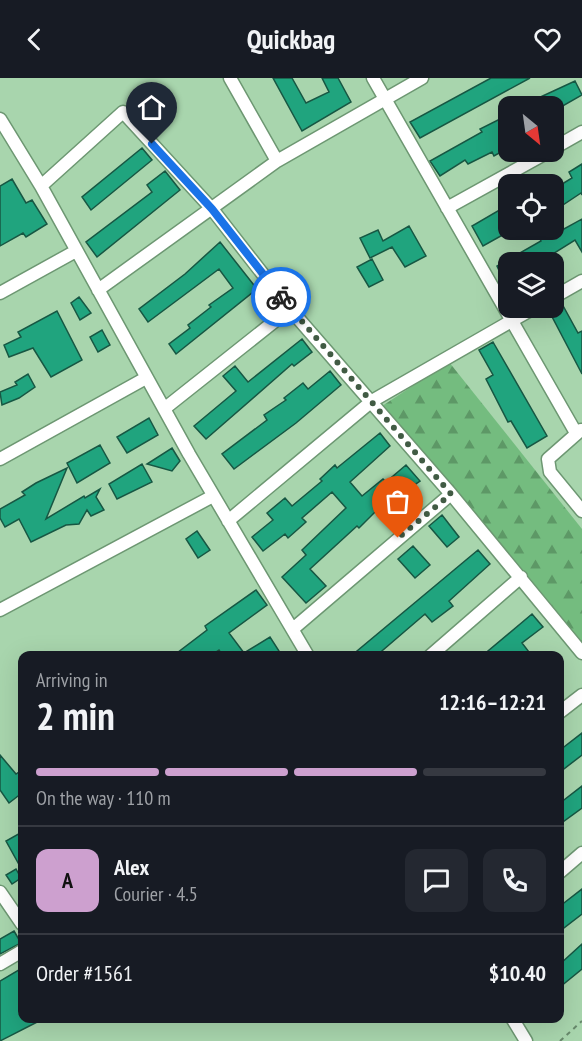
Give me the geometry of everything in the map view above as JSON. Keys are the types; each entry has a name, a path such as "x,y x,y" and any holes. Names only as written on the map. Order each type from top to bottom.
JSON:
{"street":[{"path":"230,78 277,161"},
{"path":"373,78 511,321 579,431 548,459 550,472 582,511"},
{"path":"98,290 277,161 422,78"},
{"path":"40,186 123,112 212,209 290,309 451,494 582,653"},
{"path":"2,126 40,186 213,496 294,628 306,651"},
{"path":"564,142 582,132"},
{"path":"447,208 530,162"},
{"path":"0,294 76,251"},
{"path":"564,291 582,281"},
{"path":"164,409 290,309"},
{"path":"228,521 372,401 516,318"},
{"path":"0,459 146,378"},
{"path":"294,628 451,494"},
{"path":"0,610 213,496"},
{"path":"436,651 521,577"},
{"path":"564,709 582,695"},
{"path":"564,869 582,853"},
{"path":"0,892 18,918"},
{"path":"0,964 18,953"},
{"path":"515,1023 526,1041"}],"path":[{"path":"560,1041 582,1021"}],"green space":[{"path":"449,362 582,529 582,656 376,410"}],"building":[{"path":"273,78 292,78 306,103 329,92 322,78 338,78 351,102 302,131"},
{"path":"491,78 530,78 420,138 410,122"},
{"path":"575,81 582,95 564,105 564,96 543,96"},
{"path":"498,120 498,154 494,156 492,152 468,164 465,160 440,176 430,161 482,132 480,129"},
{"path":"142,148 152,160 91,210 82,197"},
{"path":"582,164 582,195 581,193 564,204 564,183 572,178 569,172"},
{"path":"165,171 180,190 97,257 86,242 152,192 147,185"},
{"path":"12,179 26,203 32,200 47,224 26,237 23,233 0,246 0,186"},
{"path":"498,211 498,238 483,246 472,226"},
{"path":"582,219 582,252 575,240 556,252 522,252 541,241 564,240 564,229"},
{"path":"409,226 426,256 405,267 392,247 370,258 360,238 378,230 383,241"},
{"path":"220,242 257,289 176,354 169,344 190,328 188,325 211,307 209,305 233,288 219,269 148,322 139,309 185,274"},
{"path":"372,259 383,280 369,287 357,267"},
{"path":"79,297 91,313 80,320 71,303"},
{"path":"564,307 578,333 582,331 582,374 553,318 564,318"},
{"path":"57,311 82,360 51,377 33,348 9,357 4,345 21,337 18,332"},
{"path":"102,330 110,345 98,352 90,337"},
{"path":"302,339 312,352 294,366 292,364 206,439 194,426 236,391 223,376 235,366 248,382"},
{"path":"493,342 547,436 527,448 511,421 508,422 486,379 493,375 479,350"},
{"path":"330,371 341,385 296,423 234,469 222,454 267,420 264,415 286,400 284,398 303,383 308,389"},
{"path":"28,374 35,387 19,398 2,405 0,392 17,385 15,382"},
{"path":"149,418 158,435 127,453 117,437"},
{"path":"380,433 390,446 350,482 362,496 383,479 386,482 406,465 420,481 374,513 359,528 357,526 310,569 326,586 306,603 282,577 306,555 302,550 346,508 332,492 302,518 306,522 288,538 285,534 263,551 252,537 273,520 267,513 285,498 292,506 322,481 320,479 335,465 337,468"},
{"path":"100,445 110,463 77,483 67,463"},
{"path":"172,448 180,461 172,471 147,464"},
{"path":"142,464 152,482 117,499 109,484"},
{"path":"67,468 46,519 100,489 96,497 104,510 91,516 87,510 79,524 66,525 31,542 19,519 5,527 0,518 0,509 25,495 22,492 36,483"},
{"path":"442,515 459,537 447,547 429,526"},
{"path":"197,531 210,550 198,558 186,539"},
{"path":"413,546 430,565 415,578 398,559"},
{"path":"478,550 490,564 449,601 453,606 432,622 425,614 382,651 357,651"},
{"path":"256,590 267,605 229,633 242,651 180,651 207,630 205,626"},
{"path":"532,614 543,627 522,643 528,651 488,651"},
{"path":"270,637 279,651 247,651"},
{"path":"582,733 582,755 564,769 564,747"},
{"path":"0,755 16,774 18,773 18,796 9,803 0,790"},
{"path":"582,786 582,808 564,821 564,800"},
{"path":"18,834 18,863 6,841"},
{"path":"16,869 18,880 12,884 6,875"},
{"path":"582,889 582,914 564,928 564,903"},
{"path":"14,931 18,938 18,945 0,954 0,939"},
{"path":"582,944 582,969 564,984 564,960"},
{"path":"18,970 18,1023 35,1023 0,1041 0,981"}],"way so far":[{"path":"281,297 451,494 398,538"}],"route":[{"path":"152,144 212,209 281,297"}]}
